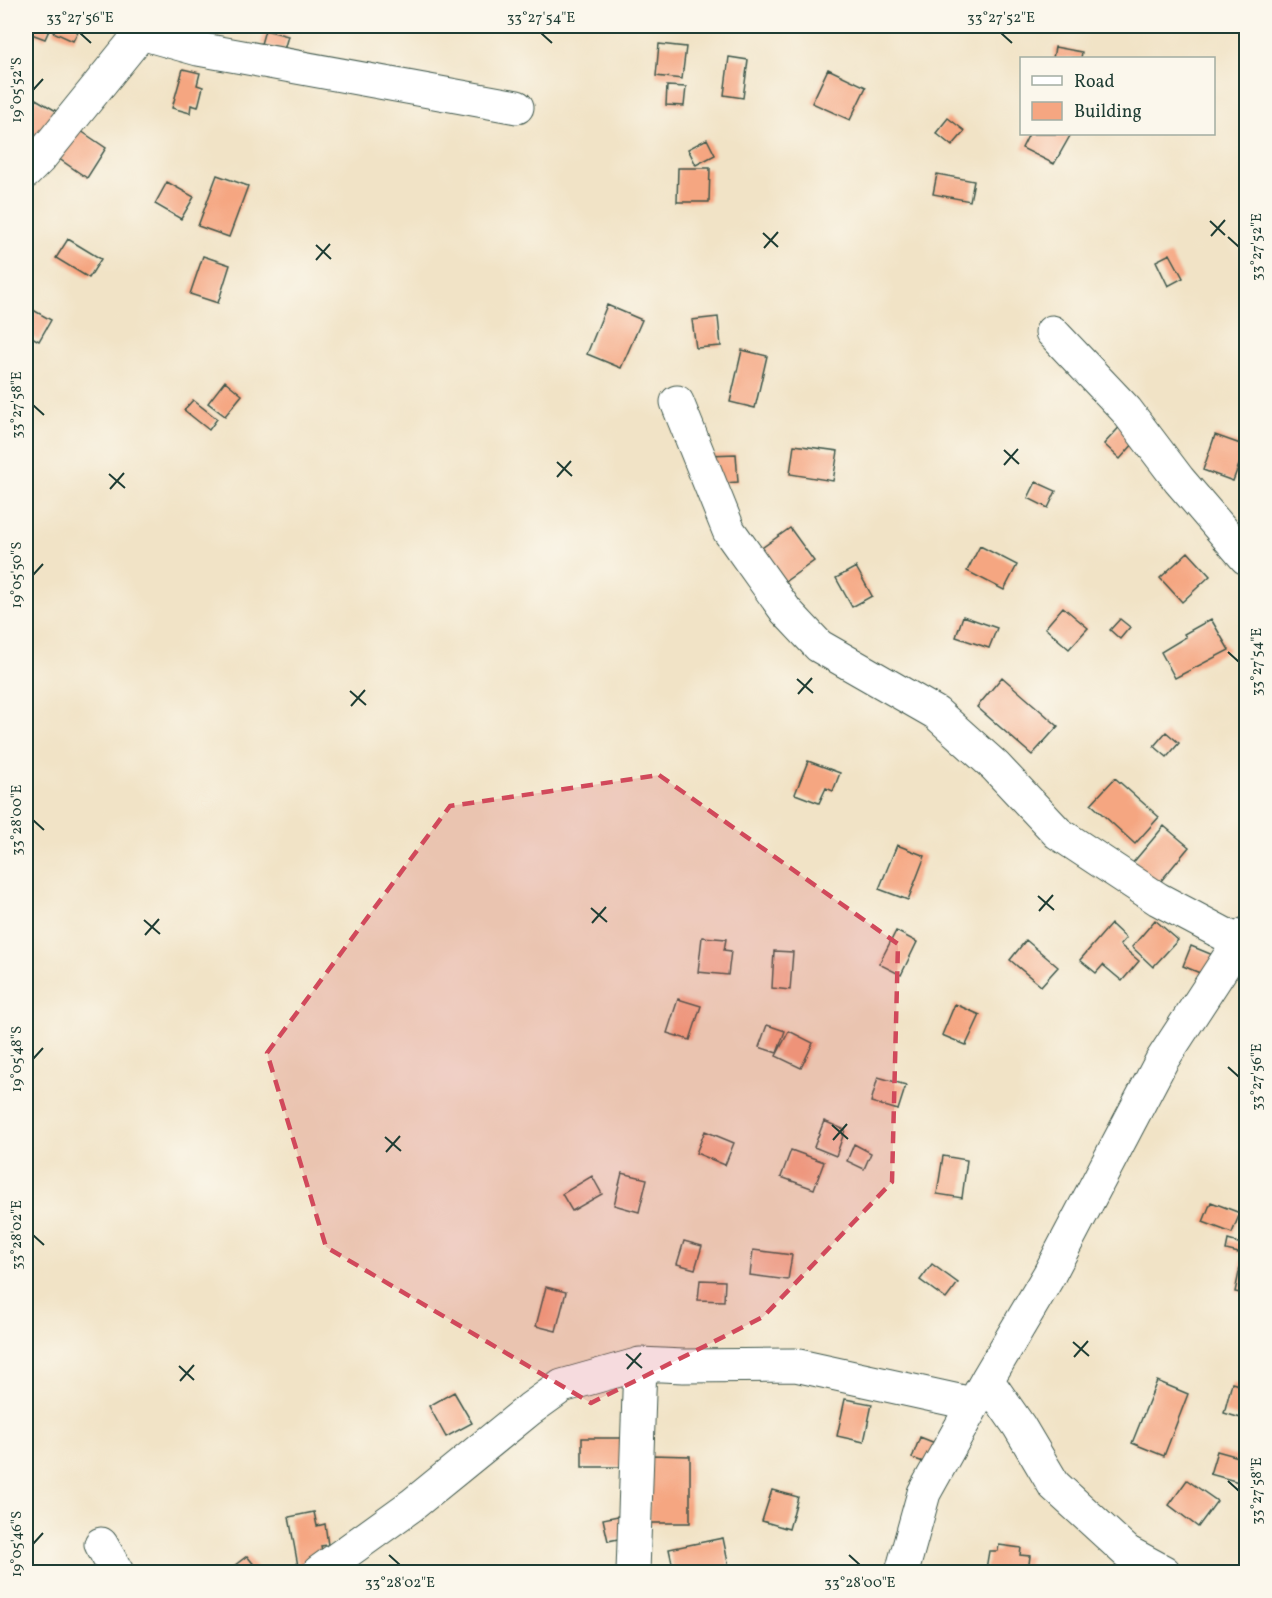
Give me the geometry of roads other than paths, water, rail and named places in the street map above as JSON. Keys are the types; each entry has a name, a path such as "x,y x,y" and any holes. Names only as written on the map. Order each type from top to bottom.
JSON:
{"street":[{"path":"26,172 39,159 137,29 198,49 517,106"},
{"path":"1052,332 1126,410 1179,480 1246,558"},
{"path":"676,402 729,531 786,611 819,646 936,713 995,766 1058,833 1158,899 1243,938 1162,1060 1049,1275 924,1493 902,1572"},
{"path":"633,1572 640,1364"},
{"path":"319,1572 412,1505 530,1409 562,1386 640,1364 795,1365 980,1392 1019,1426 1054,1485 1126,1552 1164,1572"},
{"path":"101,1544 117,1572"}]}
